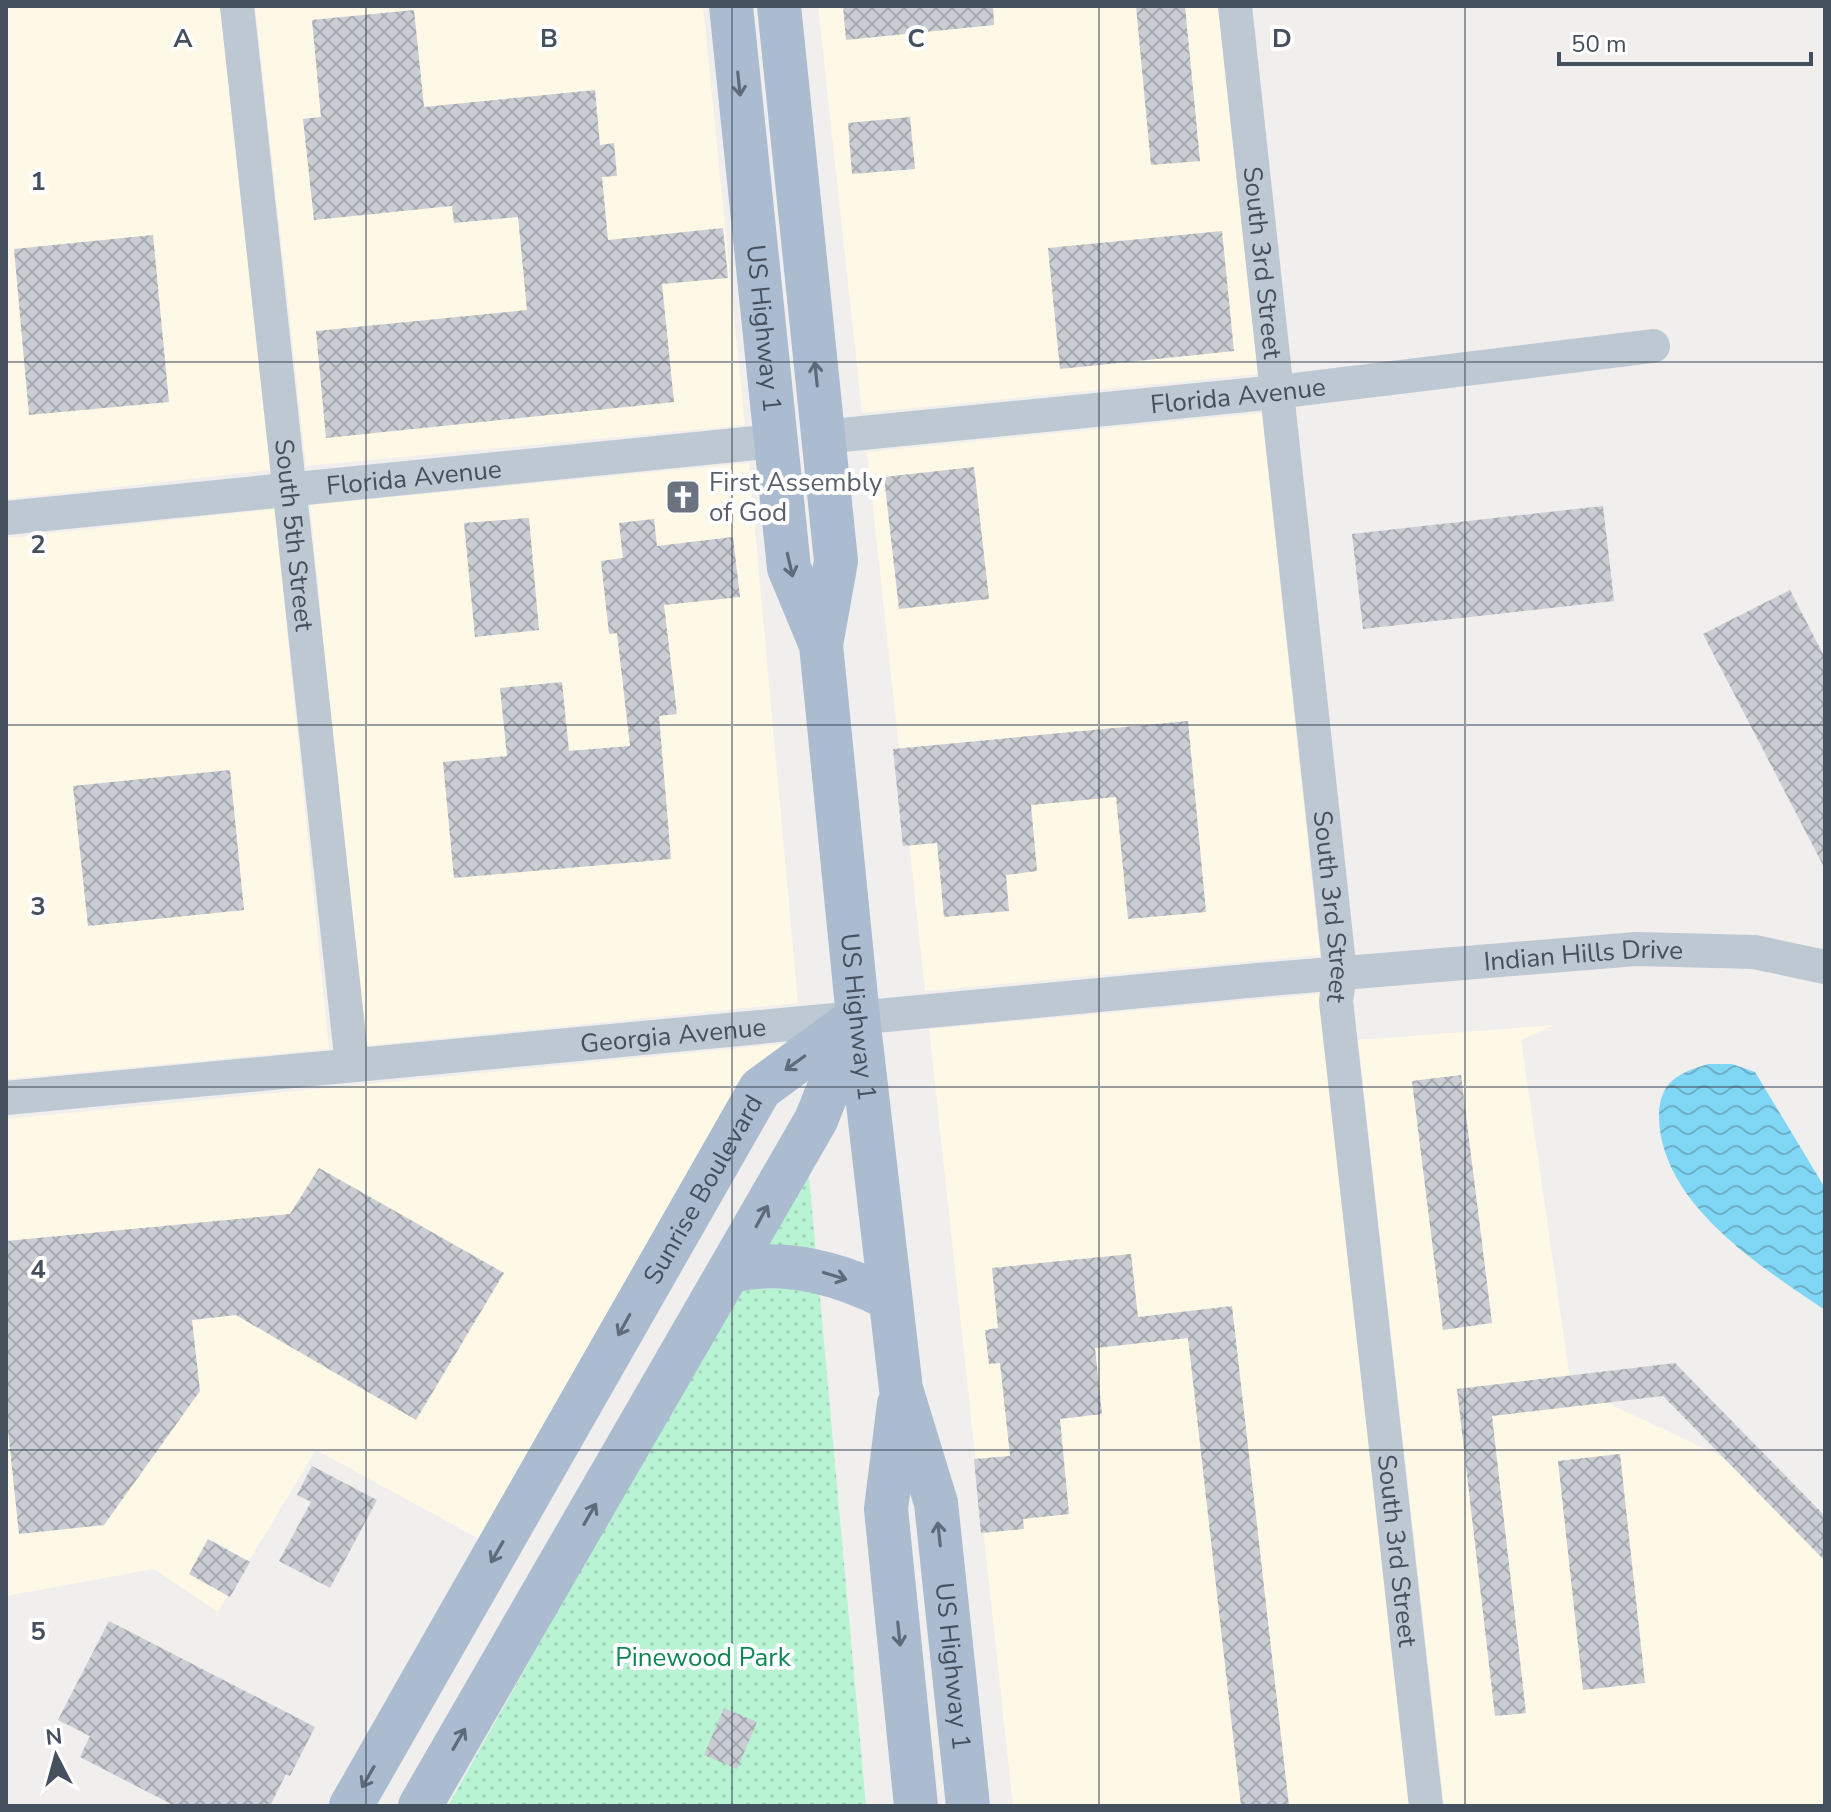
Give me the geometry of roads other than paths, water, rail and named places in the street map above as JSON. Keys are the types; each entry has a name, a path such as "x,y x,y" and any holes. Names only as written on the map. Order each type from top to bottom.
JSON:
{"main road":[{"name":"US Highway 1","path":"731,6 789,568 821,645"},
{"name":"US Highway 1","path":"779,6 836,561 821,645 858,1017 901,1389 936,1503 968,1806"},
{"path":"420,1806 816,1120 858,1017"},
{"name":"Sunrise Boulevard","path":"351,1806 760,1089 858,1017"},
{"path":"731,1271 761,1266 823,1272 890,1299"},
{"name":"US Highway 1","path":"901,1389 886,1509 916,1806"}],"street":[{"name":"South 5th Street","path":"237,6 352,1065"},
{"name":"South 3rd Street","path":"1235,6 1340,973 1336,1001 1426,1806"},
{"name":"Florida Avenue","path":"822,437 1277,392 1653,346"},
{"name":"Florida Avenue","path":"6,518 775,441"},
{"name":"Indian Hills Drive","path":"1340,973 1636,949 1754,952 1825,967"},
{"name":"Georgia Avenue","path":"6,1098 1340,973"}],"water":[{"path":"1708,1064 1732,1064 1755,1072 1825,1188 1825,1310 1772,1274 1718,1230 1695,1205 1677,1178 1664,1148 1659,1117 1662,1095 1679,1075"}],"place":[{"name":"First Assembly of God","path":"683,497"}],"park label":[{"name":"Pinewood Park","path":"703,1657"}]}
